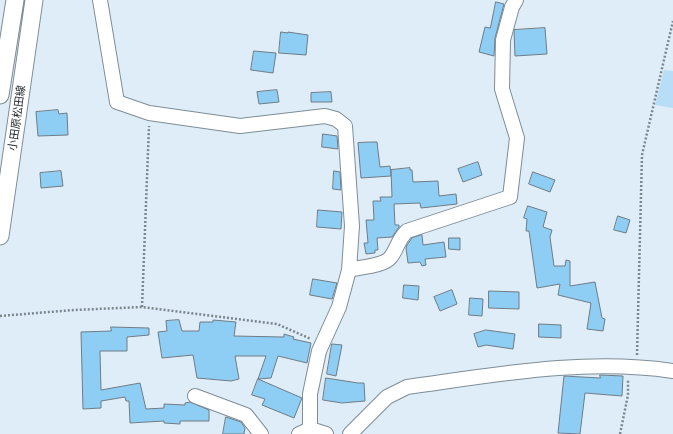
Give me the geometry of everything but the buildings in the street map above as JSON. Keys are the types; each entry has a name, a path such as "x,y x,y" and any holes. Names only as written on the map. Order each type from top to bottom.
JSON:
{"main road":[{"name":"小田原松田線","path":"0,95 15,0"},
{"name":"小田原松田線","path":"0,236 34,0"}],"street":[{"path":"100,0 117,102 149,113 240,126 324,116 336,119 345,126 352,226 349,270 339,307 319,351 310,394 305,431 326,434"},
{"path":"349,270 383,263 391,257 401,237 407,232 510,197 517,138 502,89 503,40 512,7 516,0"},
{"path":"350,434 387,397 407,387 547,368 593,366 633,367 673,371"},
{"path":"195,396 246,415 261,434"}],"path":[{"path":"620,434 633,367 642,155 673,21"},
{"path":"142,307 149,113"},
{"path":"0,316 74,310 142,307 277,324 322,344"}],"shaded area":[{"path":"664,70 673,71 673,108 655,105"}]}
